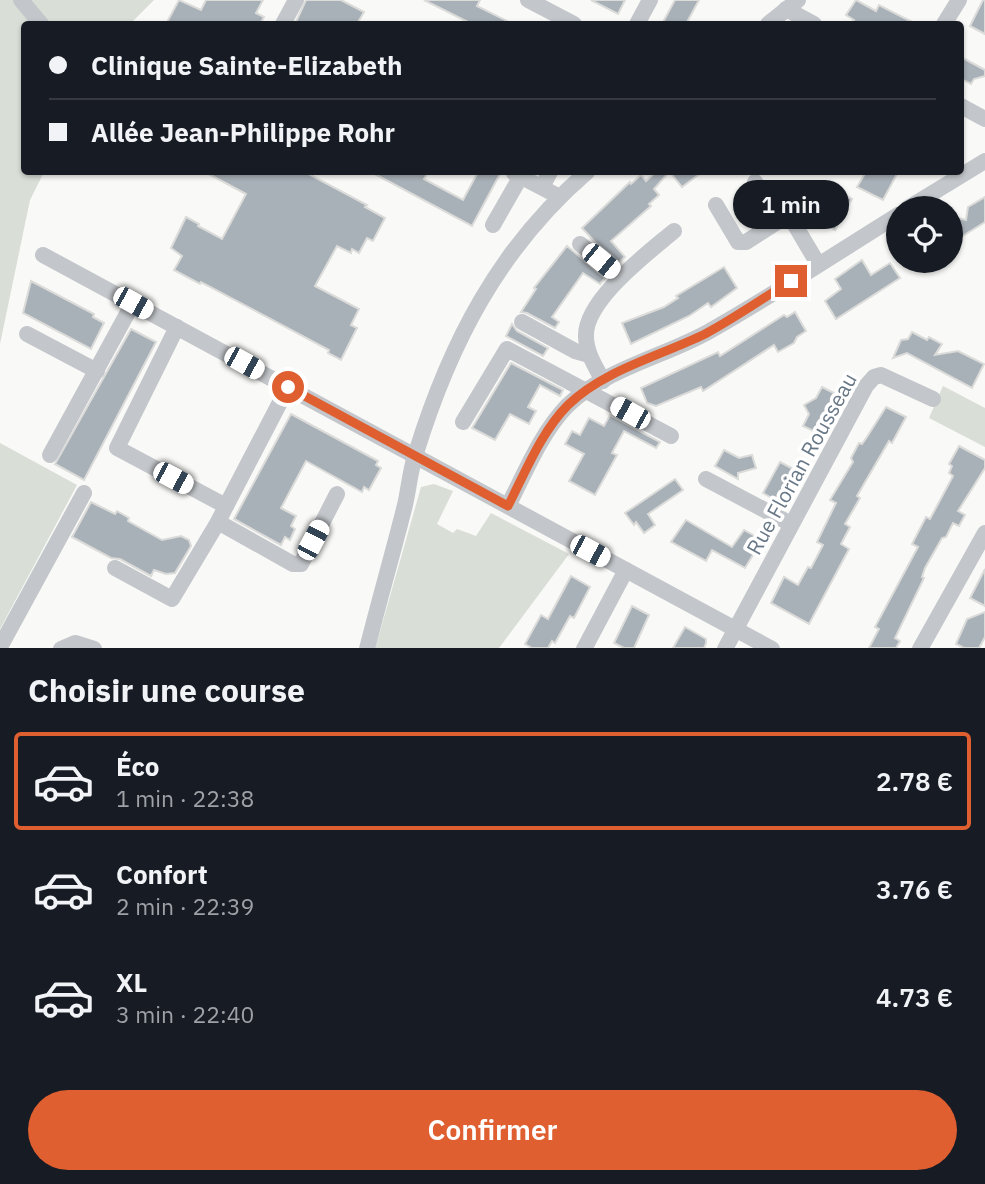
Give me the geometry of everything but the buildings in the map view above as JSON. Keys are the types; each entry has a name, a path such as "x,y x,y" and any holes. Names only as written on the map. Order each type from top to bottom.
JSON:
{"street":[{"path":"21,0 38,21"},
{"path":"285,21 296,0"},
{"path":"528,0 569,21"},
{"path":"639,21 650,0"},
{"path":"946,21 958,0"},
{"path":"772,21 792,5 811,21"},
{"path":"964,108 985,119"},
{"path":"964,174 985,161"},
{"path":"493,225 516,175"},
{"path":"518,175 558,196"},
{"path":"542,187 548,175"},
{"path":"366,648 415,456 456,346 477,305 516,245 558,196 583,175"},
{"path":"928,196 962,175"},
{"path":"755,182 779,221"},
{"path":"716,205 738,242 746,242 785,217 792,220 818,264"},
{"path":"508,506 557,418 569,404 603,381 706,333 886,222"},
{"path":"603,381 589,355 586,336 588,321 607,292 621,277 674,231"},
{"path":"580,244 621,277"},
{"path":"43,255 770,648"},
{"path":"50,455 133,303"},
{"path":"522,322 575,351 589,355"},
{"path":"177,327 117,449 226,506"},
{"path":"27,334 97,371"},
{"path":"463,422 507,349 671,436"},
{"name":"Rue Florian Rousseau","path":"726,648 866,386 874,377 888,376 933,399"},
{"path":"115,569 172,599 218,522 288,387"},
{"path":"706,479 791,524"},
{"path":"0,647 84,493"},
{"path":"218,522 293,564 301,564 337,494"},
{"path":"921,648 985,533"},
{"path":"585,648 626,570"},
{"path":"63,648 75,643 91,648"}],"shaded area":[{"path":"0,0 154,0 133,21 21,21 21,175 42,175 30,200 0,344"},
{"path":"943,386 985,408 985,447 929,418"},
{"path":"0,443 77,485 0,629"},
{"path":"434,484 453,491 437,524 453,533 457,529 476,536 491,513 569,554 499,648 375,648 421,487"}],"route":[{"path":"288,387 508,506 545,436 569,404 592,387 706,333 791,281"}]}
